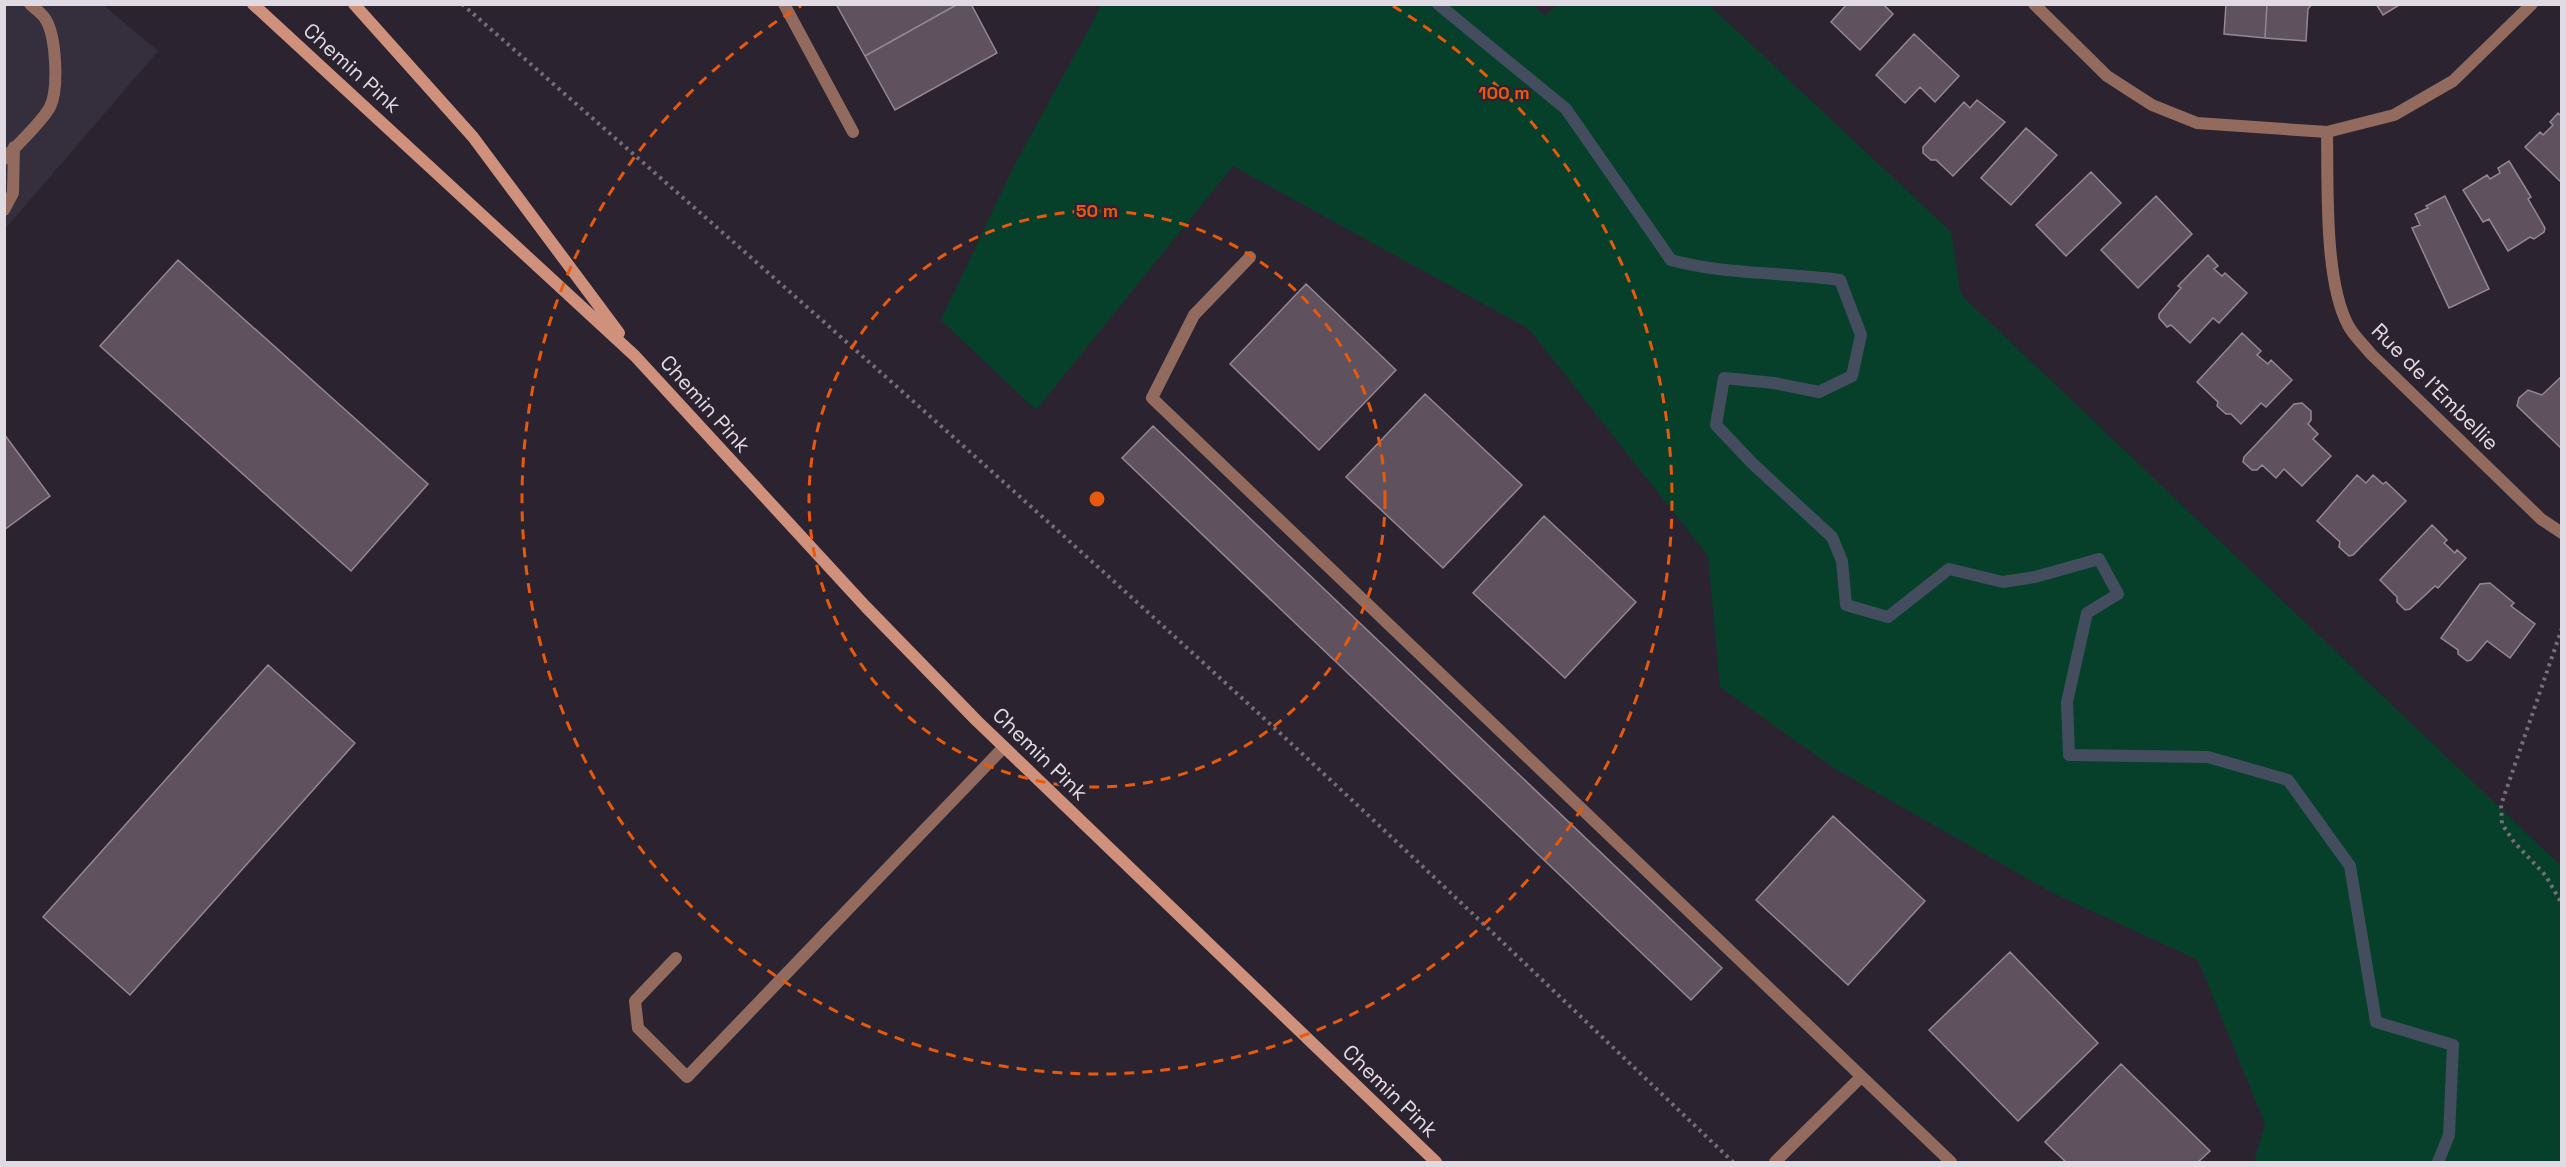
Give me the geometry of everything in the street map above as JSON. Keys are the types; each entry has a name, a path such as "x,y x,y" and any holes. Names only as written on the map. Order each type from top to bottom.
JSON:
{"main road":[{"name":"Chemin Pink","path":"253,4 635,356 866,607 1004,747 1436,1162"},
{"name":"Chemin Pink","path":"354,4 473,137 635,356"}],"street":[{"path":"4,159 50,108 55,86 50,30 46,18 30,4"},
{"path":"784,4 853,132"},
{"path":"2034,4 2107,76 2152,105 2197,123 2327,132 2394,115 2453,81 2532,4"},
{"name":"Rue de l'Embellie","path":"2327,132 2329,226 2336,291 2348,325 2371,354 2532,511 2562,533"},
{"path":"4,210 13,193 15,147"},
{"path":"1250,257 1194,315 1152,398 1951,1162"},
{"path":"676,958 635,1001 638,1028 687,1077 1004,747"},
{"path":"1775,1162 1861,1077"}],"path":[{"path":"462,4 800,300 1259,714 1538,975 1733,1162"},
{"path":"2562,628 2501,805 2502,824 2514,842 2546,876 2562,904"}],"shaded area":[{"path":"5,5 103,5 158,51 5,229"}],"green space":[{"path":"1102,5 1534,5 1545,16 1556,5 1709,5 1951,232 1961,295 2561,866 2561,1162 2254,1162 2265,1124 2198,960 2053,893 1837,770 1720,687 1708,556 1529,329 1233,166 1036,410 941,320 1015,164"}],"building":[{"path":"836,4 958,4 865,56"},
{"path":"958,4 971,4 997,53 895,110 865,56"},
{"path":"1847,4 1883,4 1893,14 1860,50 1831,22"},
{"path":"2226,4 2267,4 2265,38 2224,34"},
{"path":"2267,4 2312,4 2308,9 2306,41 2265,38"},
{"path":"2376,4 2401,4 2383,15"},
{"path":"1914,34 1959,76 1935,102 1920,87 1905,103 1876,75"},
{"path":"1977,100 2005,122 1953,176 1936,160 1931,160 1923,153 1923,147 1964,102 1970,108"},
{"path":"2558,113 2562,117 2562,183 2525,147 2540,132 2543,135 2553,125 2550,122"},
{"path":"2026,128 2057,155 2011,205 1981,178"},
{"path":"2509,161 2531,197 2528,199 2545,228 2544,232 2534,239 2530,237 2508,251 2489,219 2483,222 2463,190 2487,175 2490,179 2500,173 2498,168"},
{"path":"2091,172 2121,203 2066,256 2036,225"},
{"path":"2156,196 2192,234 2138,288 2101,250"},
{"path":"2445,196 2489,289 2449,308 2412,228 2420,225 2415,214"},
{"path":"2208,255 2218,266 2214,269 2222,276 2225,273 2247,293 2219,323 2213,318 2190,343 2171,325 2167,327 2159,318 2159,314 2181,288 2178,286"},
{"path":"178,260 428,484 351,571 100,346"},
{"path":"1306,284 1396,370 1319,450 1230,364"},
{"path":"2242,333 2261,351 2257,355 2268,364 2271,360 2292,380 2266,407 2261,403 2241,424 2231,414 2226,414 2217,406 2218,402 2197,382"},
{"path":"2562,376 2562,449 2517,406 2519,398 2528,390 2542,395"},
{"path":"1425,394 1522,485 1443,568 1346,477"},
{"path":"2302,403 2311,411 2311,420 2308,424 2318,434 2313,439 2331,456 2302,486 2284,469 2276,478 2262,465 2257,470 2252,470 2243,462 2244,457 2294,404"},
{"path":"1153,426 1722,968 1691,1000 1122,458"},
{"path":"4,434 50,496 4,530"},
{"path":"2357,475 2366,483 2373,475 2383,484 2386,482 2406,501 2353,555 2349,556 2339,547 2340,542 2317,521"},
{"path":"1544,516 1636,602 1565,678 1473,593"},
{"path":"2432,525 2447,540 2444,543 2455,553 2457,550 2466,558 2438,588 2435,586 2410,609 2405,610 2397,602 2397,597 2380,580"},
{"path":"2490,583 2514,603 2511,606 2535,624 2510,658 2487,641 2471,660 2467,661 2458,654 2458,650 2441,638 2480,584"},
{"path":"268,665 355,743 130,995 43,917"},
{"path":"1833,816 1925,901 1848,985 1756,900"},
{"path":"2010,952 2098,1043 2018,1121 1929,1030"},
{"path":"2121,1064 2210,1151 2198,1162 2066,1162 2045,1142"}],"waterway":[{"path":"1438,4 1566,109 1671,260 1734,271 1840,280 1861,335 1852,376 1819,392 1774,383 1724,378 1716,425 1752,463 1832,537 1842,561 1846,605 1888,617 1949,569 2003,582 2035,577 2099,559 2118,594 2087,613 2067,702 2069,755 2208,757 2288,780 2350,866 2376,1022 2453,1045 2449,1135 2438,1162"}]}
